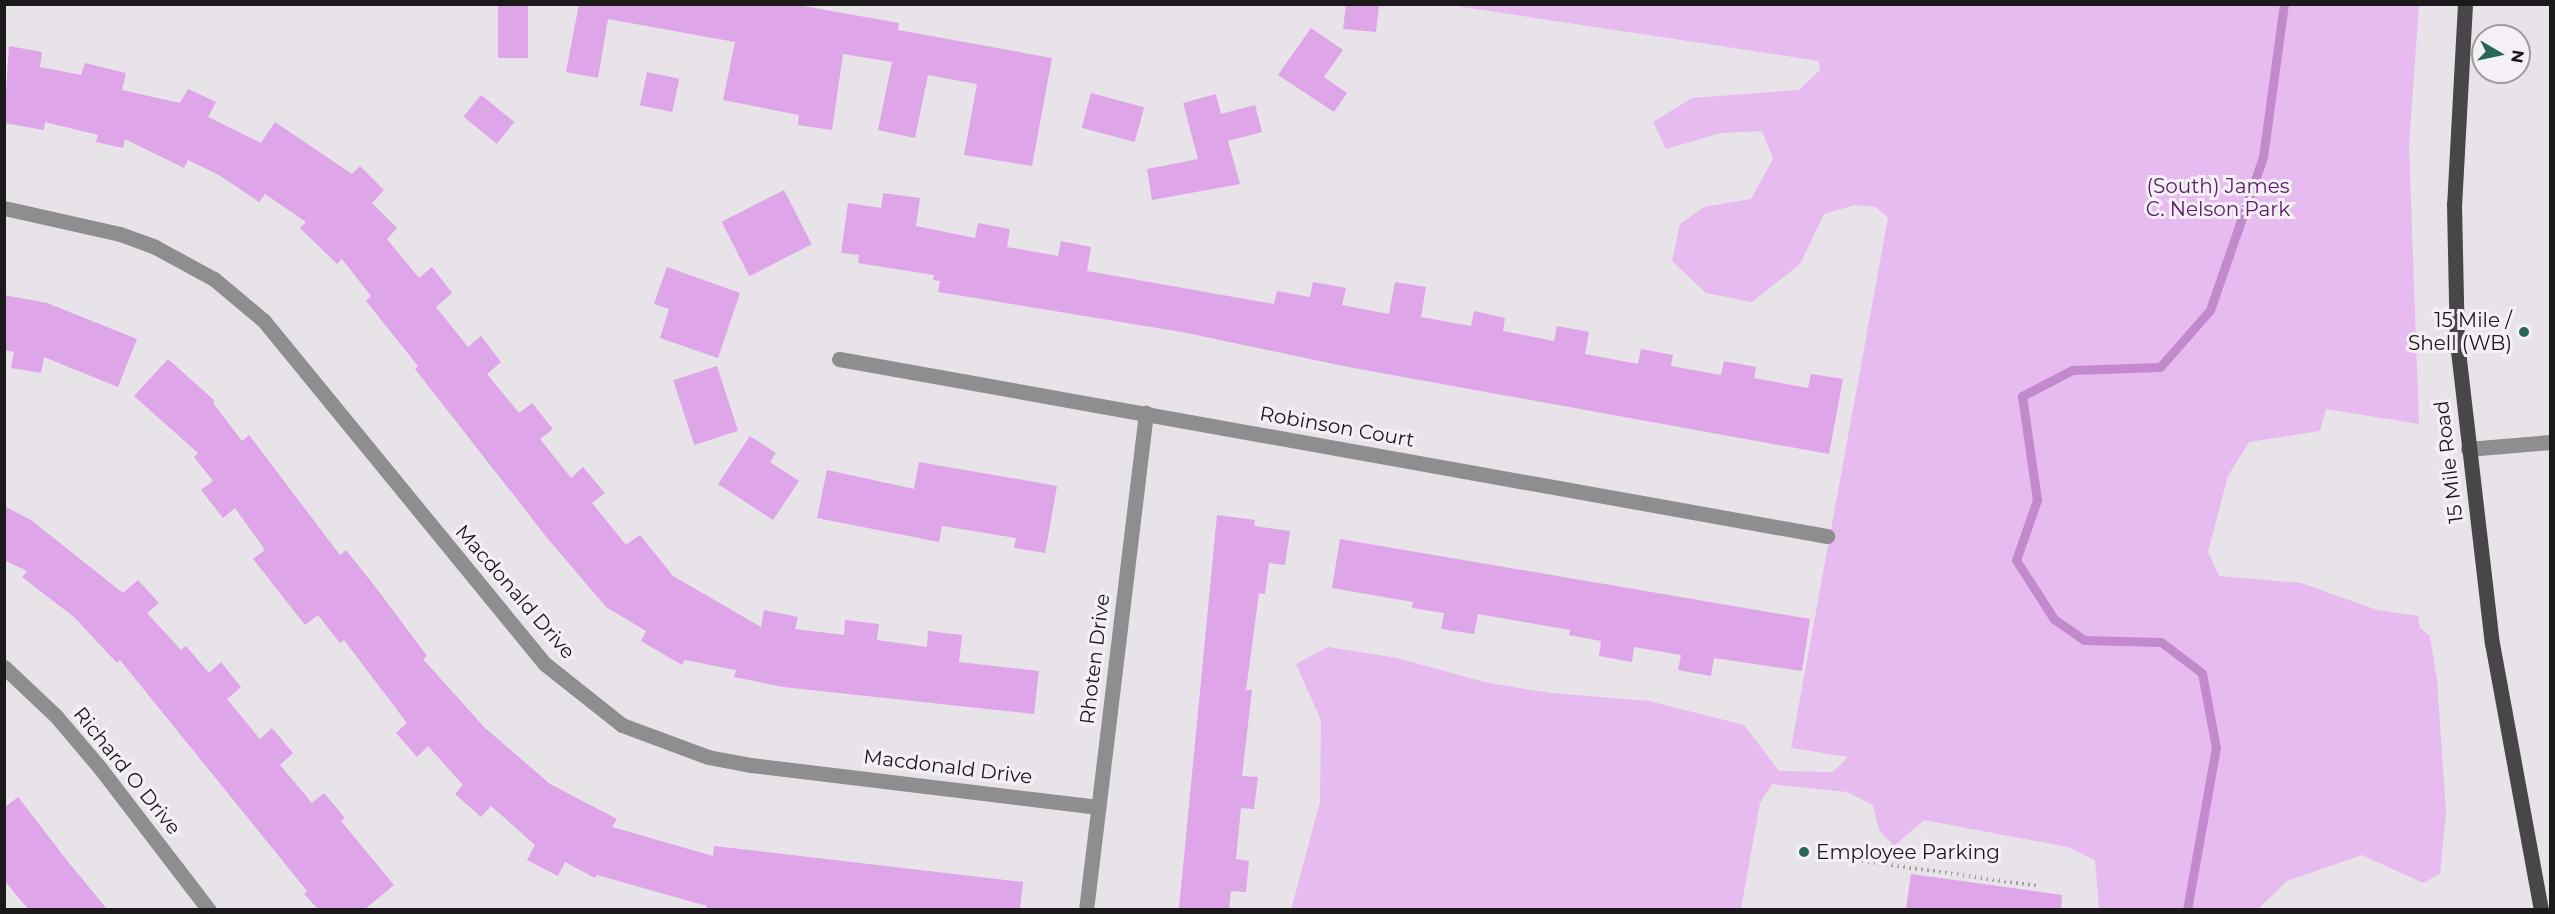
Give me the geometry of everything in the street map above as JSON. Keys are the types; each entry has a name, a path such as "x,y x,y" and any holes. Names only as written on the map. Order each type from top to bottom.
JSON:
{"main road":[{"name":"15 Mile Road","path":"2465,4 2454,204 2457,342 2492,643 2544,908"}],"street":[{"name":"Macdonald Drive","path":"4,208 120,234 155,247 214,279 264,321 545,664 590,703 622,724 688,751 751,765 1098,807"},
{"name":"Robinson Court","path":"839,359 1827,536"},
{"name":"Rhoten Drive","path":"1086,909 1146,413"},
{"path":"2468,449 2550,442"},
{"name":"Richard O Drive","path":"4,667 56,716 100,768 208,909"}],"path":[{"path":"1850,859 2037,886"}],"green space":[{"name":"(South) James C. Nelson Park","path":"1450,5 2419,5 2409,146 2419,424 2326,409 2320,431 2249,442 2228,476 2208,552 2219,576 2301,583 2377,610 2418,616 2420,628 2430,636 2437,680 2446,812 2440,874 2423,883 2362,855 2287,881 2258,909 2099,909 2095,860 2068,847 1924,820 1894,846 1879,830 1873,805 1847,792 1772,784 1760,803 1741,909 1291,910 1320,802 1321,720 1296,664 1328,647 1397,658 1488,683 1552,693 1649,701 1744,725 1779,771 1833,772 1848,757 1791,748 1888,218 1876,207 1855,205 1824,214 1800,264 1752,302 1706,293 1672,261 1680,224 1704,207 1751,199 1773,159 1762,131 1721,133 1666,149 1653,122 1692,98 1799,90 1820,70 1819,61"}],"building":[{"path":"498,4 528,4 528,58 498,58"},
{"path":"579,4 792,4 899,23 898,30 1052,58 1032,166 964,155 977,84 928,75 915,138 878,130 892,62 843,54 832,130 798,125 799,115 723,100 735,42 608,19 598,78 566,72"},
{"path":"1346,4 1379,4 1376,32 1343,29"},
{"path":"1311,28 1343,50 1324,77 1347,93 1334,112 1278,75"},
{"path":"9,46 42,52 40,67 81,75 85,63 126,73 122,90 180,103 188,89 216,102 208,117 261,143 275,122 352,174 360,166 384,190 372,203 397,228 387,239 419,278 432,267 452,293 436,307 468,347 481,336 501,362 487,374 519,413 532,403 553,429 540,439 571,478 583,467 605,493 592,503 626,545 640,535 673,576 761,627 764,610 798,617 795,629 844,635 845,620 879,624 877,640 927,647 928,631 962,635 959,662 1039,671 1034,714 783,687 734,677 736,670 685,660 682,665 641,641 646,631 606,607 548,539 415,369 418,366 366,301 371,296 342,259 337,264 300,228 306,222 265,194 259,202 219,175 188,160 184,168 125,139 123,148 96,142 98,135 45,122 44,130 4,123"},
{"path":"647,72 679,79 672,112 640,105"},
{"path":"1091,93 1144,107 1135,142 1082,128"},
{"path":"1216,94 1221,114 1255,105 1262,132 1228,141 1240,184 1152,200 1147,169 1198,159 1183,103"},
{"path":"481,95 514,122 497,144 463,117"},
{"path":"784,190 812,244 749,276 722,222"},
{"path":"883,193 920,198 916,226 975,238 978,223 1010,229 1007,247 1058,256 1061,241 1091,247 1087,271 1274,304 1277,291 1310,297 1313,282 1346,288 1342,305 1389,314 1395,282 1426,287 1421,317 1471,326 1474,311 1505,318 1503,331 1554,341 1557,326 1589,332 1585,354 1638,364 1641,349 1673,355 1671,366 1721,375 1724,361 1756,367 1754,378 1808,388 1811,374 1843,379 1829,454 1348,367 1182,332 938,292 940,281 933,280 934,275 858,263 859,255 841,253 848,203 881,208"},
{"path":"667,267 740,293 718,358 660,338 669,309 654,304"},
{"path":"4,295 47,303 137,339 118,387 44,357 41,373 11,368 14,352 4,350"},
{"path":"168,359 215,401 213,403 242,441 249,435 340,555 346,550 377,589 427,656 423,659 484,727 550,784 617,819 612,827 713,856 714,846 1023,882 1020,909 706,909 707,906 597,875 595,878 565,862 558,876 527,860 535,845 491,806 481,817 455,794 463,785 428,746 417,757 396,733 407,723 344,640 340,643 318,615 305,625 253,559 265,550 235,508 223,518 201,490 213,481 194,457 198,453 134,396"},
{"path":"717,366 738,431 694,445 673,380"},
{"path":"750,436 776,453 770,462 799,481 773,520 718,484"},
{"path":"919,462 1057,486 1045,553 1014,548 1016,538 942,526 939,542 817,518 827,470 914,489"},
{"path":"4,506 31,520 123,593 138,580 159,603 147,613 181,650 186,646 209,673 221,662 241,687 227,699 260,739 272,728 293,753 280,765 312,803 324,793 345,818 341,821 394,885 365,909 318,909 304,894 307,891 120,660 117,663 74,617 22,577 27,571 4,560"},
{"path":"1217,515 1255,520 1254,526 1290,531 1285,565 1269,563 1265,594 1259,593 1246,690 1252,690 1242,776 1258,777 1254,809 1241,808 1236,859 1249,861 1246,892 1231,891 1229,909 1179,909"},
{"path":"1340,539 1810,619 1802,671 1714,658 1711,676 1678,670 1681,655 1634,647 1632,662 1599,656 1601,641 1569,635 1570,630 1478,614 1474,634 1441,629 1444,613 1412,608 1413,602 1332,588"},
{"path":"18,797 107,909 28,909 4,880 4,808"},
{"path":"1911,874 2062,895 2061,909 1906,909"}],"waterway":[{"path":"2187,910 2216,748 2202,673 2161,642 2084,640 2054,619 2016,560 2037,500 2022,396 2072,370 2160,367 2210,310 2263,157 2284,4"}],"place":[{"name":"15 Mile / Shell (WB)","path":"2524,332"},
{"name":"Employee Parking","path":"1804,852"}]}
